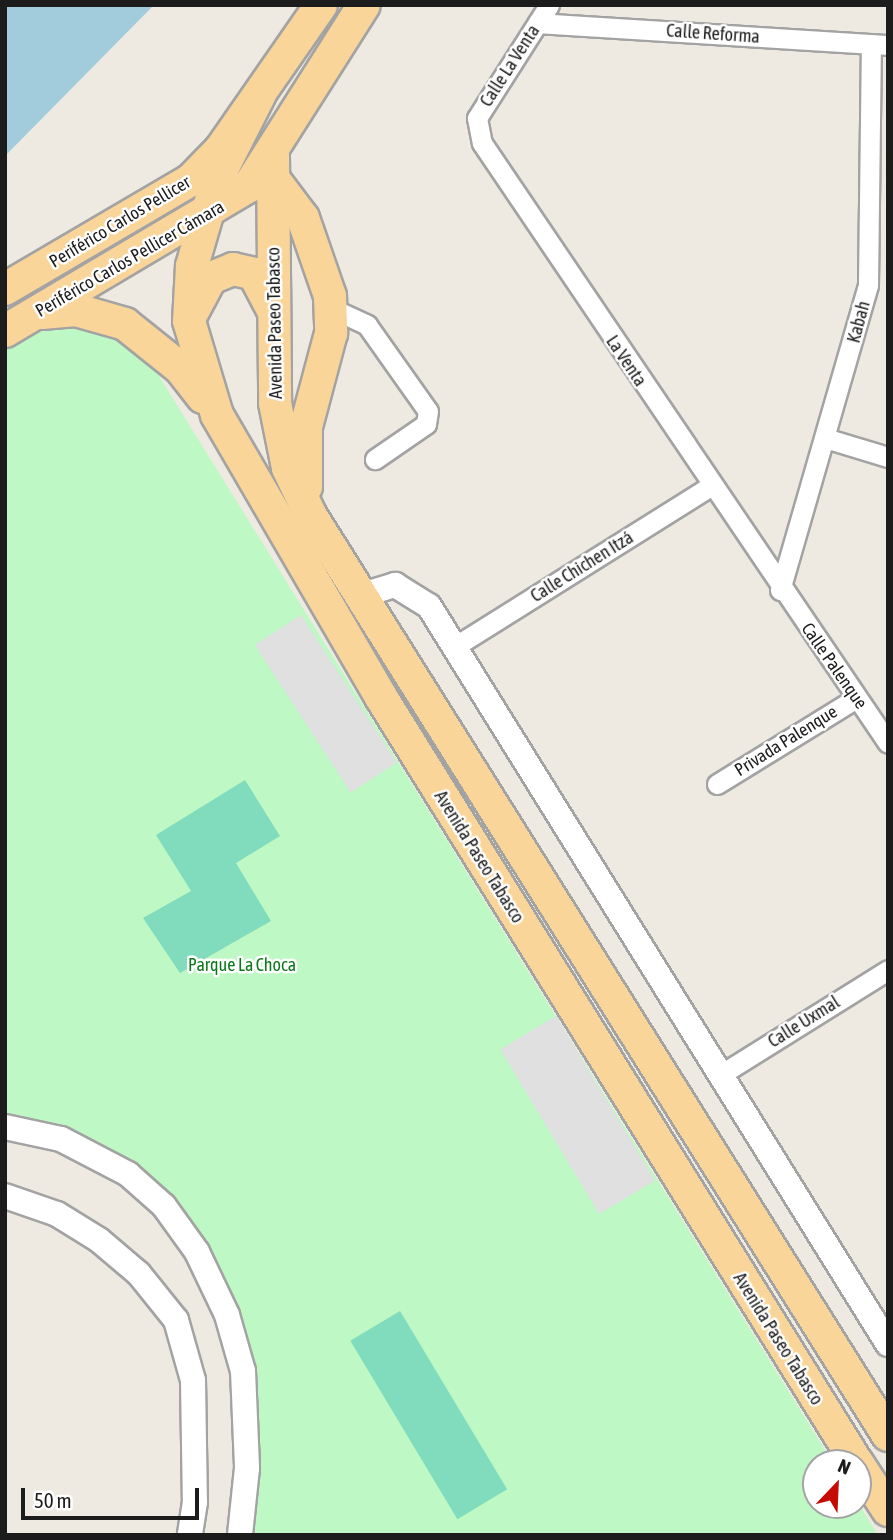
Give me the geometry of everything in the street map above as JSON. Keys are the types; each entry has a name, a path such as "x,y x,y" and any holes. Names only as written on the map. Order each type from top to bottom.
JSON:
{"main road":[{"name":"Periférico Carlos Pellicer","path":"5,289 205,178 321,5"},
{"name":"Periférico Carlos Pellicer Cámara","path":"5,331 201,220 265,175 364,5"},
{"path":"205,178 265,175 303,218 331,308 304,447 311,516"},
{"name":"Avenida Paseo Tabasco","path":"265,175 274,218 274,311 280,435 311,516 888,1435"},
{"name":"Avenida Paseo Tabasco","path":"205,178 189,321 217,415 381,697 849,1449"},
{"path":"189,321 211,278 233,269 261,282 274,311"},
{"path":"37,314 76,310 125,324 180,368 217,415"},
{"name":"Avenida Paseo Tabasco","path":"872,1485 888,1510"}],"street":[{"name":"Calle La Venta","path":"478,130 480,113 549,5"},
{"name":"Calle Reforma","path":"538,23 880,44"},
{"name":"Kabah","path":"780,590 868,285 880,44"},
{"name":"La Venta","path":"478,130 709,487 780,590"},
{"path":"331,308 367,325 428,411 426,424 375,459"},
{"path":"825,438 888,457"},
{"name":"Calle Chichen Itzá","path":"454,647 709,487"},
{"path":"359,596 386,585 416,592 454,647 888,1344"},
{"name":"Calle Palenque","path":"780,590 888,743"},
{"name":"Privada Palenque","path":"717,785 856,698"},
{"name":"Calle Uxmal","path":"720,1075 888,970"},
{"path":"5,1127 61,1139 128,1174 164,1206 197,1252 227,1315 243,1371 247,1468 240,1535"},
{"path":"5,1196 57,1214 92,1235 139,1274 176,1320 193,1380 195,1503 190,1535"}],"green space":[{"name":"Parque La Choca","path":"54,326 113,335 154,368 824,1449 802,1449 802,1519 868,1519 878,1535 239,1535 233,1330 146,1189 5,1127 5,345"},
{"path":"245,780 280,836 236,863 271,921 180,973 143,918 191,891 156,835"},
{"path":"400,1311 507,1489 457,1519 350,1341"}],"shaded area":[{"path":"301,615 397,763 351,793 255,645"},
{"path":"556,1016 655,1181 599,1214 500,1049"}],"water":[{"path":"5,5 154,5 5,156"}]}
